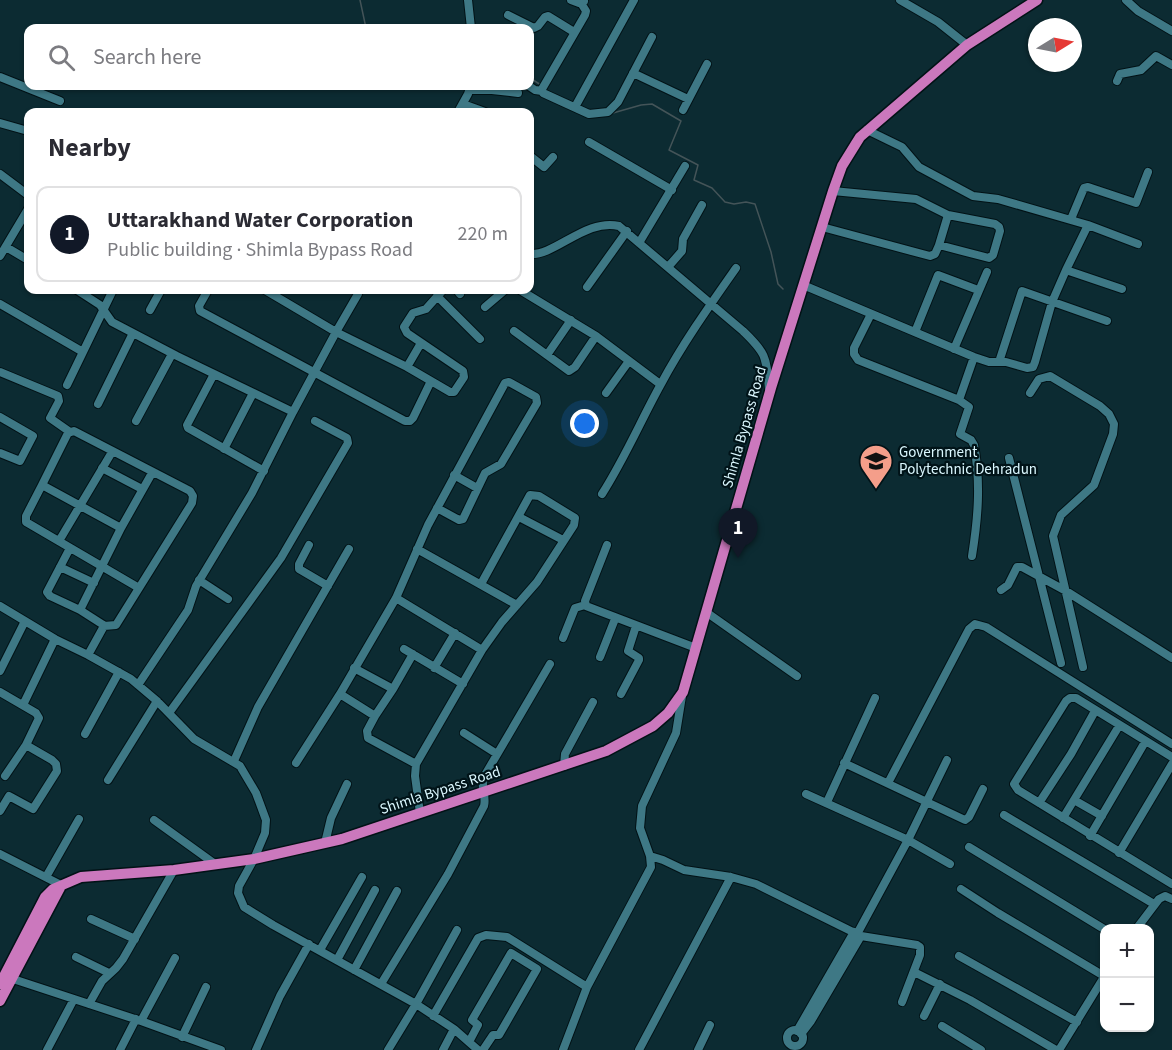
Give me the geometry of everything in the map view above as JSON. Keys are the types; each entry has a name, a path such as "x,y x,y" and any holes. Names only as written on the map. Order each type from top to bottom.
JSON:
{"highway":[{"name":"Shimla Bypass Road","path":"62,885 81,877 174,870 254,859 325,843 564,766 606,751 653,726 668,712 682,692 769,394 832,190 841,170 860,137 867,130 967,45 1037,0"},
{"path":"0,1001 4,978 62,885"}],"street":[{"path":"468,0 471,24"},
{"path":"542,91 586,13 583,2 571,0"},
{"path":"575,107 634,0"},
{"path":"900,0 938,22 967,45"},
{"path":"1126,0 1172,31"},
{"path":"508,15 526,24"},
{"path":"534,28 548,16 574,32"},
{"path":"534,88 593,115 611,111 652,37"},
{"path":"1117,81 1120,74 1141,70 1156,56 1172,65"},
{"path":"683,110 706,64"},
{"path":"633,73 688,99"},
{"path":"0,77 24,86"},
{"path":"34,90 60,100"},
{"path":"460,108 469,90"},
{"path":"492,90 518,93"},
{"path":"463,104 474,108"},
{"path":"0,123 24,130"},
{"path":"867,130 905,148 919,167 974,196 998,199 1071,219 1138,244"},
{"path":"589,142 672,190"},
{"path":"534,159 544,166 553,157"},
{"path":"639,243 685,166"},
{"path":"1071,219 1084,188 1088,187 1136,203 1148,172"},
{"path":"0,174 24,192"},
{"path":"832,190 916,200 948,215 995,224 999,227 1000,231 993,255 989,258 939,245"},
{"path":"668,267 682,251 683,240 702,206"},
{"path":"822,227 930,256 935,254 939,245 948,215"},
{"path":"0,256 24,216"},
{"path":"534,254 541,253 576,235 607,225 619,226 762,350 769,394"},
{"path":"803,285 974,357 989,362 1033,367 1052,302 1088,225"},
{"path":"587,287 627,231"},
{"path":"6,247 24,258"},
{"path":"603,494 632,444 660,384 736,268"},
{"path":"1066,270 1122,289"},
{"path":"954,349 987,272"},
{"path":"915,332 938,275 978,290"},
{"path":"999,362 1021,292 1107,321"},
{"path":"84,294 96,301 112,322 172,354 293,412"},
{"path":"67,385 111,294"},
{"path":"150,310 159,294"},
{"path":"206,294 199,306 200,310 407,422 413,418 431,381"},
{"path":"272,294 336,332 453,393 464,377 464,373 405,330 406,322 413,313 426,309 439,294"},
{"path":"138,685 188,610 193,591 264,471 314,372 358,294"},
{"path":"441,294 480,339"},
{"path":"485,307 501,294"},
{"path":"527,294 596,336 660,384"},
{"path":"0,304 83,352"},
{"path":"871,314 854,348 855,358 959,400 969,407 960,434 971,440 974,445 979,481 979,514 972,556"},
{"path":"547,355 571,320"},
{"path":"514,331 567,371 572,370 596,336"},
{"path":"98,404 134,333"},
{"path":"407,367 421,343"},
{"path":"136,421 172,354"},
{"path":"959,400 974,357"},
{"path":"606,393 629,361"},
{"path":"0,372 58,396 59,401 50,418 70,432 74,431 190,491 194,499 116,625 105,626 80,610 50,596 47,592 70,548"},
{"path":"214,374 187,425 192,432 264,471"},
{"path":"1030,393 1036,382 1042,377 1050,376 1100,406 1109,414 1114,424 1112,437 1094,485 1061,515 1054,531 1053,541 1083,667"},
{"path":"296,763 340,694 396,598 436,508 505,383 509,382 537,398 537,403 501,464 485,473 462,520 436,508"},
{"path":"224,449 253,393"},
{"path":"0,417 33,436 20,461 0,453"},
{"path":"169,713 281,558 348,443 347,438 315,421"},
{"path":"70,432 26,516 26,522 139,588"},
{"path":"59,541 112,452"},
{"path":"1009,459 1061,663"},
{"path":"102,468 142,489"},
{"path":"80,610 152,472"},
{"path":"454,475 477,488"},
{"path":"42,485 121,528"},
{"path":"420,813 415,776 416,764 482,650 542,575 574,525 575,518 539,496 530,495 481,584"},
{"path":"519,517 563,540"},
{"path":"309,545 299,564 299,569 328,586"},
{"path":"585,605 607,545"},
{"path":"234,761 258,706 349,549"},
{"path":"417,549 517,605"},
{"path":"60,567 94,583"},
{"path":"1001,590 1009,584 1017,567 1022,567 1066,591 1172,658"},
{"path":"199,580 228,599"},
{"path":"396,598 482,650"},
{"path":"563,638 575,608 585,605 615,619 696,648"},
{"path":"0,606 55,639 119,672 157,701 202,745 234,761 245,773 266,815 265,833 239,886 240,901 252,912 416,1004 454,1029 478,1050"},
{"path":"706,612 797,676"},
{"path":"600,657 615,619"},
{"path":"0,671 25,621"},
{"path":"888,783 964,638 975,624 986,627 1172,744"},
{"path":"88,655 105,626"},
{"path":"621,694 639,660 628,652 636,627"},
{"path":"434,668 455,633"},
{"path":"23,705 55,639"},
{"path":"404,649 463,684"},
{"path":"413,654 367,731 368,738 416,764"},
{"path":"381,984 447,874 484,806 483,779 550,664"},
{"path":"354,668 393,689"},
{"path":"85,734 119,672"},
{"path":"0,692 36,713 39,718 26,745 5,776"},
{"path":"563,1050 587,987 651,867 650,856 640,828 642,806 676,733 682,692"},
{"path":"340,694 375,716"},
{"path":"827,802 875,698"},
{"path":"1172,757 1076,699 1067,699 1016,781 1015,788 1090,836 1172,884"},
{"path":"108,780 157,701"},
{"path":"564,766 565,754 593,702"},
{"path":"1039,803 1071,754 1095,711"},
{"path":"1063,818 1119,726"},
{"path":"465,733 497,754"},
{"path":"1090,836 1146,742"},
{"path":"0,811 9,796 33,809 57,771 56,764 52,760 26,745"},
{"path":"799,1033 857,934 908,840 947,760"},
{"path":"844,763 965,820 969,817 983,789"},
{"path":"1119,853 1172,764"},
{"path":"325,843 331,818 348,784"},
{"path":"806,794 908,840 950,864"},
{"path":"1074,800 1102,816"},
{"path":"1004,815 1154,904"},
{"path":"46,877 79,819"},
{"path":"154,820 215,864"},
{"path":"969,847 1100,927"},
{"path":"0,854 62,885"},
{"path":"650,856 684,870 731,877 756,884 857,934 920,947 920,955 903,1002"},
{"path":"89,1004 102,981 117,968 174,870"},
{"path":"639,1050 731,877"},
{"path":"320,950 362,878"},
{"path":"961,889 1100,974"},
{"path":"337,960 375,890"},
{"path":"354,970 398,891"},
{"path":"1140,924 1161,896 1172,899"},
{"path":"91,919 135,939"},
{"path":"388,1050 457,930"},
{"path":"433,1016 478,938 486,935 507,937 587,987"},
{"path":"256,1050 280,996 309,944"},
{"path":"469,1042 478,1025 472,1020 511,953 537,969 500,1035 493,1035 483,1050"},
{"path":"959,956 1077,1022"},
{"path":"76,957 109,973"},
{"path":"120,1050 175,958"},
{"path":"914,972 940,984 1058,1050 1103,978"},
{"path":"4,978 139,1020 221,1050"},
{"path":"924,1016 940,984"},
{"path":"182,1037 206,987"},
{"path":"47,1050 74,999"},
{"path":"698,1050 710,1025"},
{"path":"942,1026 981,1050"},
{"path":"443,1050 454,1029"},
{"path":"792,1031 799,1033 802,1041 791,1047 787,1039 788,1034 792,1031"}],"waterway":[{"path":"360,0 365,24"},
{"path":"534,81 541,85"},
{"path":"613,113 652,104 681,121 669,150 698,165 694,180 712,188 725,202 755,204 771,252 778,284 783,289"}],"place":[{"name":"Government Polytechnic Dehradun","path":"876,490"},
{"name":"Uttarakhand Water Corporation","path":"738,558"}]}
